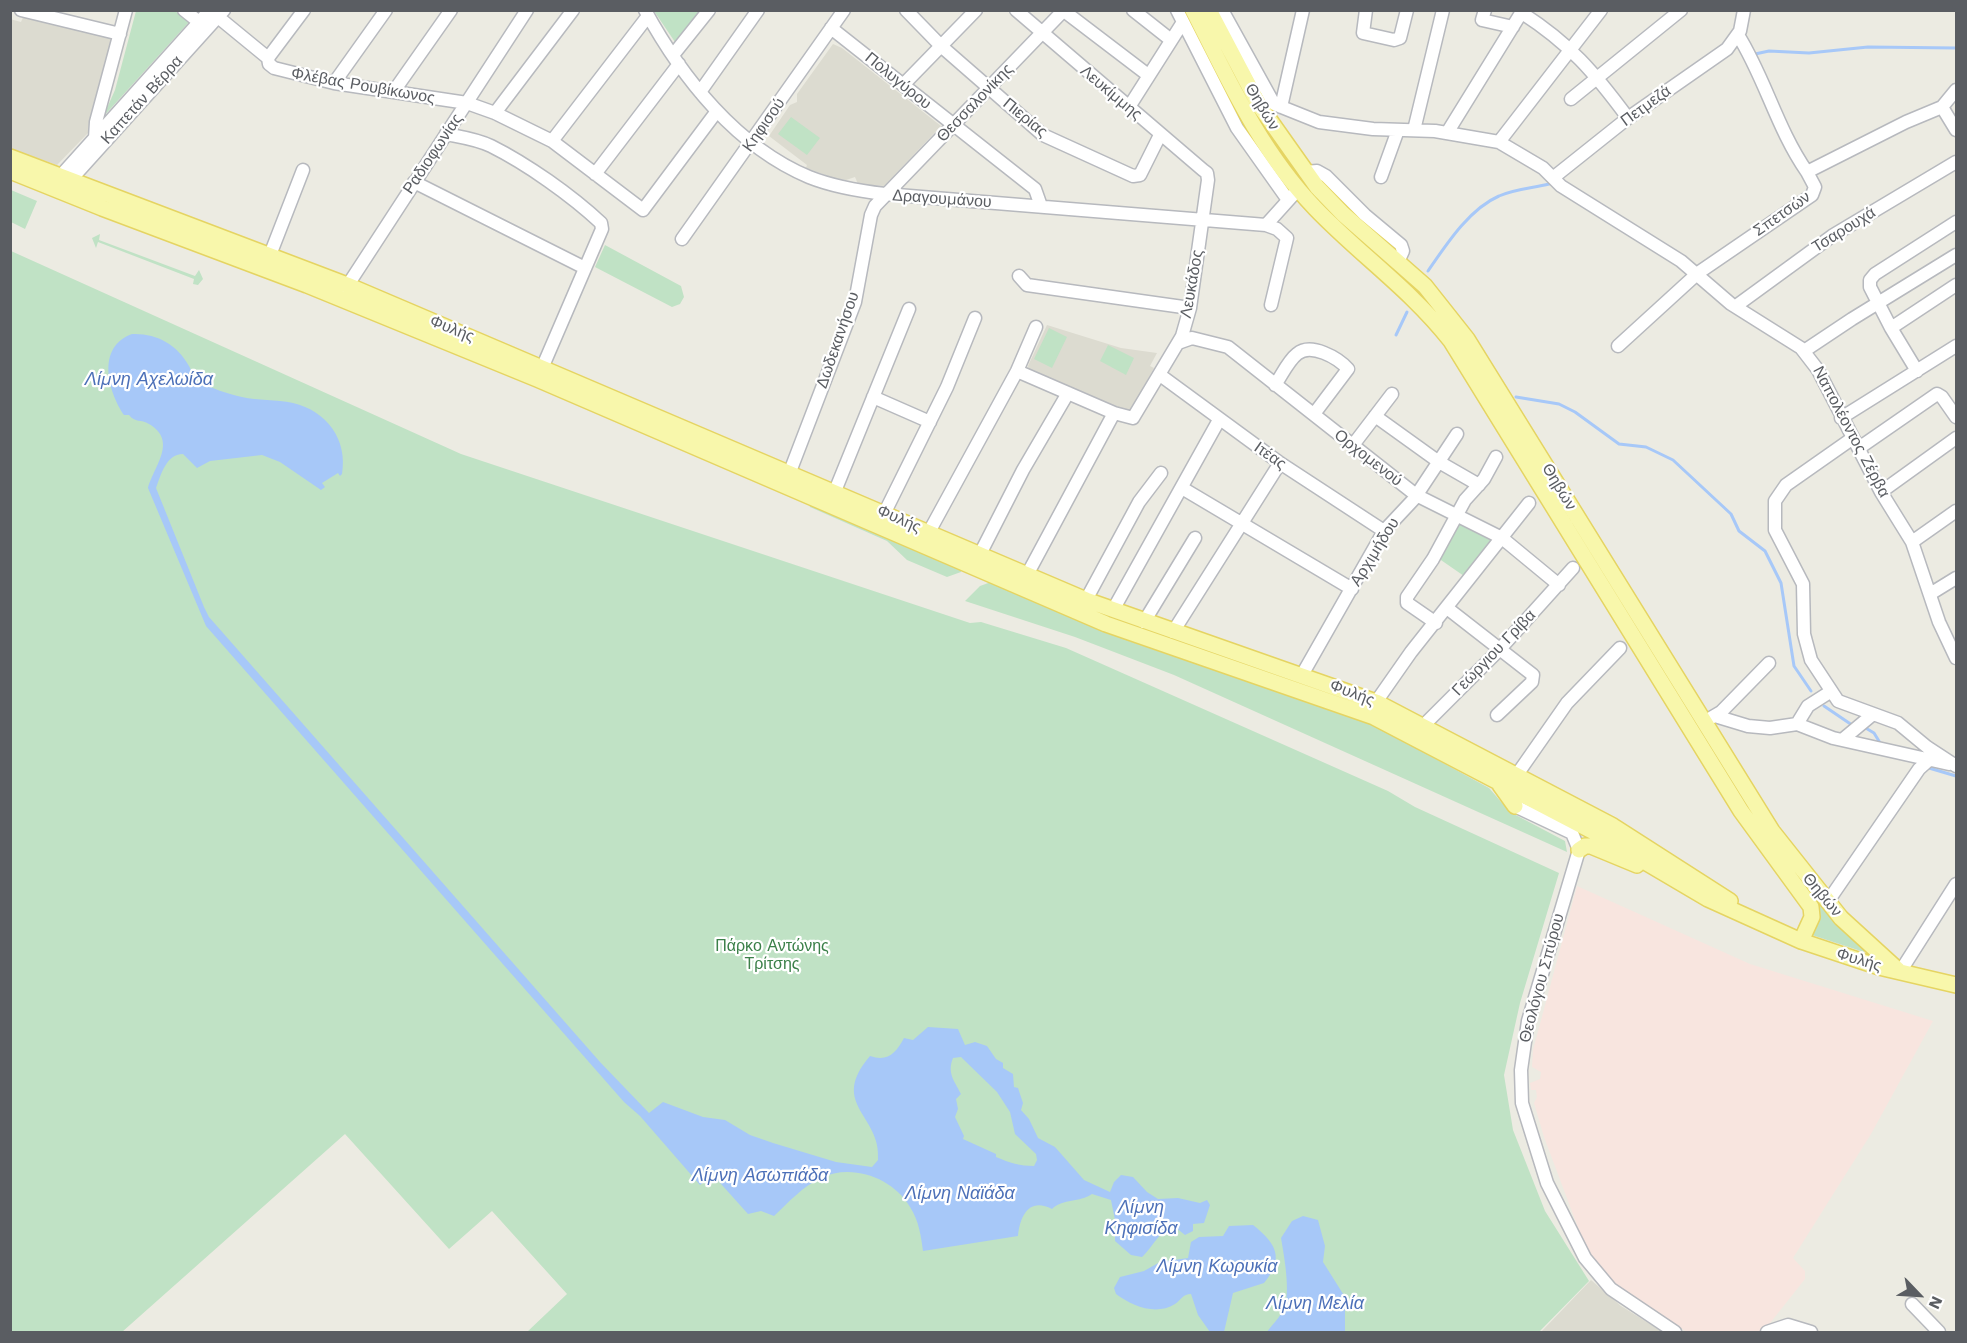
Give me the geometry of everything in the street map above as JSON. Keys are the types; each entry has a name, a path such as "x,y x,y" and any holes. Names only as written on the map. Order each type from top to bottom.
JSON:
{"main road":[{"name":"Θηβών","path":"1209,10 1259,105 1305,172 1328,200 1425,286 1467,339 1709,719 1772,831 1841,918 1900,972"},
{"name":"Θηβών","path":"1184,14 1259,135 1293,195 1315,208 1411,295 1451,341 1741,811 1811,907 1812,917 1801,941"},
{"name":"Φυλής","path":"10,157 65,185 543,366 787,479 835,491 885,512 929,532 977,560 1027,575 1144,622 1376,702 1496,780 1521,788 1634,838 1765,924"},
{"name":"Φυλής","path":"10,171 65,185 270,255 343,291 977,560 1106,624 1420,732 1521,788 1708,898 1801,941 1900,972 1956,985"},
{"path":"1579,850 1585,846 1591,846 1708,898"}],"street":[{"path":"21,10 120,34"},
{"path":"95,138 96,122 126,10"},
{"path":"184,10 199,30"},
{"path":"334,83 387,10"},
{"path":"394,91 451,10"},
{"name":"Ραδιοφωνίας","path":"343,291 527,10"},
{"path":"495,113 573,10"},
{"path":"595,174 710,10"},
{"path":"700,93 758,10"},
{"name":"Κηφισού","path":"682,238 844,10"},
{"name":"Πιερίας","path":"906,10 941,46 989,89 1056,142 1133,176 1140,175 1160,135"},
{"path":"903,86 976,10"},
{"name":"Λευκίμμης","path":"1016,10 1207,173"},
{"path":"1133,10 1171,40"},
{"path":"1222,10 1277,106"},
{"path":"1276,131 1277,106 1303,10"},
{"path":"1366,10 1363,33 1394,40 1400,38 1403,32 1407,10"},
{"path":"1414,130 1443,10"},
{"path":"1499,142 1601,10"},
{"path":"1571,99 1596,76 1681,10"},
{"path":"1744,10 1738,35 1757,70 1794,154 1807,172"},
{"path":"1064,11 1148,75"},
{"name":"Θεσσαλονίκης","path":"885,194 1064,11"},
{"path":"268,58 299,12"},
{"path":"1447,133 1523,12 1556,35 1571,49 1596,76 1628,117"},
{"name":"Καπετάν Βέρρα","path":"65,185 199,30 217,13"},
{"name":"Φλέβας Ρουβίκωνος","path":"217,13 268,58 269,64 274,68 334,83 467,103 495,113 552,141 643,210 717,111"},
{"path":"552,141 647,13"},
{"name":"Δραγουμάνου","path":"647,13 700,93 717,111 752,142 788,168 809,177 851,190 885,194 1266,225"},
{"path":"1129,107 1171,40 1184,14"},
{"path":"1483,15 1513,27"},
{"name":"Πολυγύρου","path":"831,28 1035,189 1041,206"},
{"name":"Πετμεζά","path":"1554,177 1628,117 1727,49 1738,35"},
{"name":"Καπετάν Βέρρα","path":"65,185 95,138 180,52"},
{"path":"1956,90 1942,107 1956,130"},
{"name":"Ναπολέοντος Ζέρβα","path":"1277,106 1326,124 1447,133 1499,142 1522,154 1554,177 1561,186 1698,273 1731,304 1804,351 1818,370 1881,492 1912,542 1930,594 1956,656"},
{"name":"Σπετσών","path":"1618,346 1698,273 1812,195 1815,187 1807,172 1906,122 1942,107"},
{"path":"1276,131 1282,121 1294,114"},
{"path":"1381,177 1398,130"},
{"path":"446,134 478,141 528,168 601,223 602,229 543,366"},
{"name":"Τσαρουχά","path":"1736,306 1832,236 1956,162"},
{"path":"270,255 303,170"},
{"name":"Λευκάδος","path":"1114,413 1133,418 1180,339 1188,313 1207,173"},
{"path":"414,182 585,268"},
{"name":"Δωδεκανήσου","path":"787,479 856,297 871,215 885,194"},
{"path":"1271,305 1287,238 1277,229 1266,225 1293,195"},
{"path":"1917,371 1877,303 1870,287 1870,280 1875,274 1956,222"},
{"path":"1804,351 1956,255"},
{"path":"1019,276 1027,285 1188,313"},
{"path":"1891,328 1956,285"},
{"path":"835,491 909,309"},
{"path":"885,512 930,422 975,318"},
{"path":"929,532 1017,371 1036,327"},
{"name":"Ορχομενού","path":"1180,339 1192,338 1228,347 1416,495 1502,538 1559,585"},
{"path":"1841,418 1956,346"},
{"path":"1275,385 1298,353 1304,350 1313,350 1330,356 1348,369 1314,414"},
{"path":"1017,371 1114,413 1027,575"},
{"name":"Ιτέας","path":"1160,375 1280,463 1384,531"},
{"path":"977,560 1023,470 1068,393"},
{"path":"1353,445 1392,394"},
{"path":"1955,765 1898,723 1838,701 1830,692 1811,660 1804,634 1803,584 1775,530 1774,501 1786,485 1936,394 1942,397 1956,417"},
{"path":"873,397 930,422"},
{"path":"1375,416 1439,462 1479,485"},
{"path":"1113,610 1219,420"},
{"name":"Αρχιμήδου","path":"1302,675 1384,531 1416,495 1457,434"},
{"path":"1881,492 1956,438"},
{"path":"1436,623 1406,601 1465,500 1479,485 1496,457"},
{"path":"1173,632 1280,463"},
{"path":"1086,600 1139,502 1161,473"},
{"path":"1182,488 1352,589"},
{"path":"1376,702 1529,502"},
{"path":"1912,542 1956,511"},
{"path":"1144,622 1196,538"},
{"name":"Γεώργιου Γρίβα","path":"1420,732 1500,649 1573,568"},
{"path":"1930,594 1956,578"},
{"path":"1447,608 1533,675 1532,682 1497,715"},
{"path":"1579,850 1572,833 1531,814 1521,788 1567,703 1620,648"},
{"path":"1709,719 1769,663"},
{"path":"1797,724 1808,706 1830,692"},
{"path":"1842,740 1872,715"},
{"path":"1709,719 1770,728 1797,724 1842,740 1955,765"},
{"path":"1826,900 1833,894 1919,769 1929,760"},
{"name":"Θεολόγου Σπύρου","path":"1579,850 1528,1021 1521,1070 1522,1103 1547,1183 1585,1258 1611,1289 1675,1332"},
{"path":"1900,972 1956,884"},
{"path":"1912,1304 1939,1332"},
{"path":"1767,1332 1788,1325 1811,1332"}],"shaded area":[{"path":"24,15 107,35 112,41 88,133 57,165 11,149 10,19 21,22"},
{"path":"833,44 842,48 941,126 884,186 858,184 855,177 846,180 834,178 806,168 807,165 769,136 790,105 797,102 797,94"},
{"path":"1047,325 1121,348 1157,353 1150,366 1154,368 1143,388 1144,396 1133,409 1126,412 1029,370 1028,366"},
{"path":"1577,886 1750,964 1933,1021 1871,1134 1793,1258 1805,1271 1805,1279 1763,1332 1687,1332 1617,1286 1590,1254 1580,1233 1544,1137 1534,1103 1537,1097 1536,1090 1531,1090 1530,1083 1540,1079 1541,1072 1532,1067 1533,1050"},
{"path":"1591,1280 1621,1306 1663,1332 1541,1332"}],"green space":[{"path":"136,11 175,11 190,21 103,117 115,90"},
{"path":"654,11 700,11 675,42"},
{"path":"791,117 820,138 807,155 778,134"},
{"path":"11,190 37,201 25,229 11,222"},
{"path":"100,234 99,240 195,276 199,270 203,279 198,285 193,284 194,279 98,242 96,248 92,238"},
{"path":"605,245 681,286 684,297 680,304 672,307 595,267"},
{"name":"Πάρκο Αντώνης Τρίτσης","path":"11,251 461,454 970,623 981,622 1066,648 1388,791 1415,807 1559,873 1520,1003 1504,1075 1513,1130 1545,1211 1589,1281 1539,1332 527,1332 567,1294 492,1211 449,1249 345,1134 122,1332 11,1332"},
{"path":"1049,328 1067,337 1052,368 1034,359"},
{"path":"1108,345 1134,358 1126,375 1100,361"},
{"path":"808,502 961,570 961,572 947,577 907,560 887,541 810,507"},
{"path":"1461,521 1495,537 1464,576 1438,558"},
{"path":"991,582 1129,641 1370,723 1489,788 1510,812 1565,841 1567,852 1174,675 1075,637 965,601 980,586"},
{"path":"1815,898 1865,947 1864,952 1812,935 1812,900"}],"water":[{"path":"132,334 141,334 165,341 184,358 195,379 199,382 237,396 287,402 305,407 325,420 332,429 342,450 342,474 340,476 338,473 322,483 325,487 321,490 280,462 262,455 210,461 197,468 183,454 172,457 168,461 156,488 204,607 209,617 600,1062 649,1113 663,1102 703,1117 725,1120 750,1135 773,1143 836,1162 872,1167 878,1160 877,1145 873,1132 855,1099 854,1087 858,1073 870,1056 882,1058 891,1055 904,1038 913,1040 928,1027 958,1029 965,1045 975,1042 987,1046 996,1059 1003,1063 1003,1068 1013,1074 1014,1087 1018,1088 1023,1103 1021,1110 1029,1119 1038,1138 1055,1147 1084,1180 1110,1192 1114,1182 1121,1175 1133,1177 1147,1192 1158,1199 1178,1198 1200,1203 1207,1200 1210,1205 1204,1223 1193,1224 1193,1231 1185,1235 1175,1227 1169,1229 1160,1235 1142,1257 1131,1255 1115,1241 1115,1220 1111,1200 1092,1194 1082,1199 1061,1203 1052,1209 1037,1205 1032,1207 1027,1210 1021,1222 1018,1236 923,1251 918,1223 910,1207 893,1188 871,1176 846,1172 821,1178 802,1190 774,1216 761,1211 748,1214 713,1175 700,1185 640,1116 624,1102 206,626 148,488 162,454 162,438 158,431 149,424 124,415 113,394 109,359 113,349 121,340","holes":["961,1057 997,1092 1010,1112 1015,1134 1036,1154 1037,1160 1034,1166 1006,1161 963,1139 964,1136 955,1117 958,1109 956,1099 961,1094 951,1072 953,1058"]},
{"name":"Λίμνη Μελία","path":"1303,1216 1318,1220 1325,1246 1323,1262 1345,1297 1345,1332 1267,1332 1284,1309 1286,1302 1286,1274 1281,1238 1292,1221"},
{"name":"Λίμνη Κωρυκία","path":"1253,1225 1272,1245 1276,1258 1274,1266 1264,1283 1233,1293 1224,1332 1210,1332 1198,1315 1191,1294 1184,1296 1168,1308 1152,1309 1137,1306 1116,1294 1114,1288 1120,1277 1144,1271 1160,1262 1188,1258 1191,1242 1199,1237 1223,1236 1229,1226"}],"waterway":[{"path":"1755,54 1769,51 1809,53 1868,47 1956,48"},
{"path":"1428,271 1459,229 1488,202 1511,192 1549,184"},
{"path":"1396,335 1407,312"},
{"path":"1516,397 1559,404 1575,412 1619,444 1646,447 1673,460 1731,514 1739,531 1765,551 1781,583 1794,666 1811,691"},
{"path":"1824,706 1852,725"},
{"path":"1864,727 1874,733 1882,746"},
{"path":"1929,768 1956,776"}],"water label":[{"name":"Λίμνη Αχελωίδα","path":"149,380"},
{"name":"Λίμνη Ασωπιάδα","path":"760,1176"},
{"name":"Λίμνη Ναϊάδα","path":"960,1194"},
{"name":"Λίμνη Κηφισίδα","path":"1141,1218"}]}
